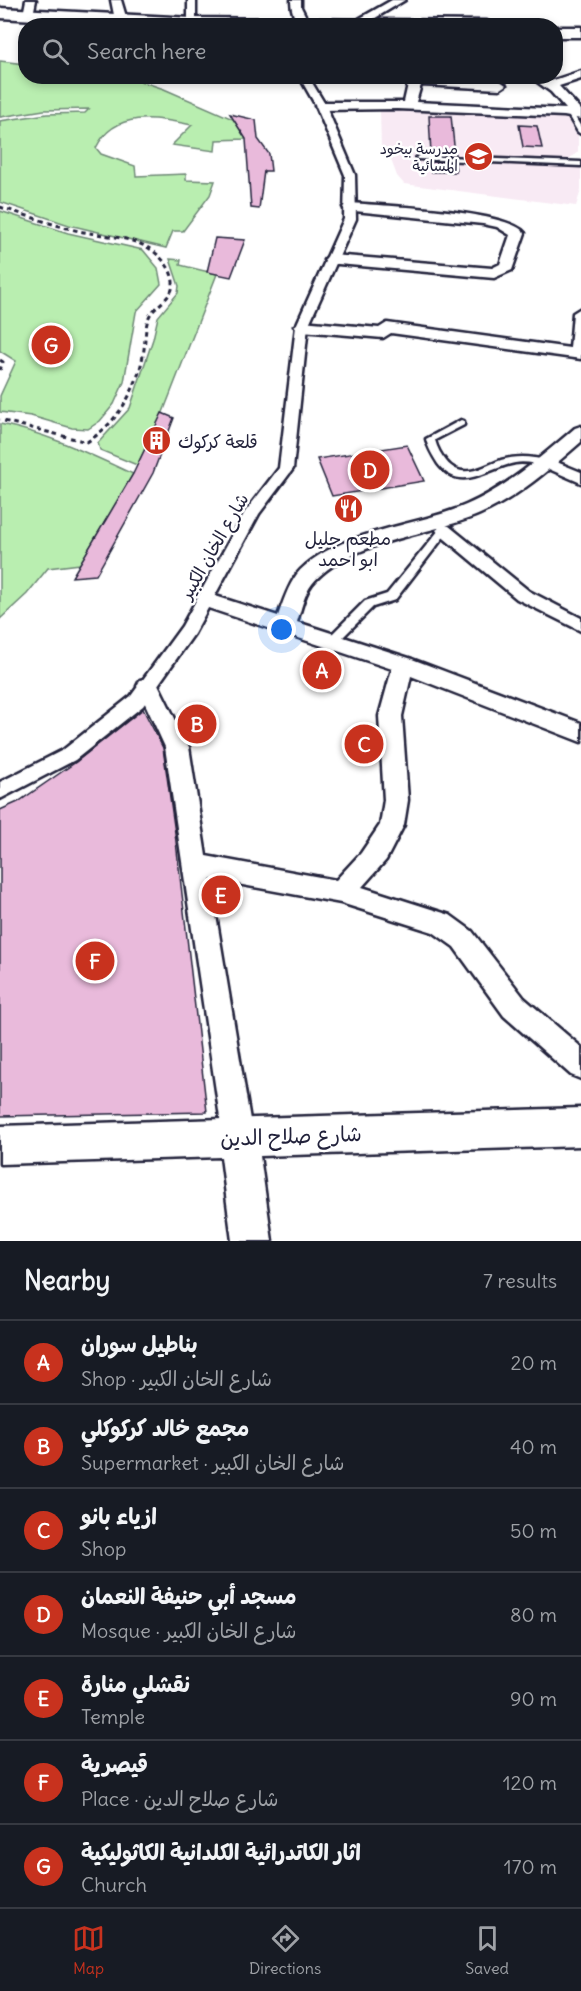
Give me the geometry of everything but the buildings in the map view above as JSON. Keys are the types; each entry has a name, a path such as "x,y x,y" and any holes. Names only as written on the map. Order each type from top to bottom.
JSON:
{"main road":[{"path":"0,14 30,7 107,18"},
{"path":"0,20 18,21"},
{"path":"563,26 581,27"},
{"path":"563,32 581,32"}],"street":[{"path":"116,0 120,18"},
{"path":"192,0 192,18"},
{"path":"296,0 296,8 301,18"},
{"path":"367,18 400,0"},
{"path":"563,81 581,75"},
{"name":"شارع الخان الكبير","path":"0,791 69,755 137,701 206,600 253,512 286,469 302,326 350,219 350,175 321,106 308,84"},
{"path":"409,105 414,84"},
{"path":"480,84 500,85"},
{"path":"553,84 550,85 576,114"},
{"path":"321,106 409,105 576,114"},
{"path":"332,260 494,273 507,267 518,233 502,224 483,220 350,207"},
{"path":"302,326 382,333 387,328 579,353 581,313"},
{"path":"284,627 303,581 320,566 378,539 442,525 528,478 581,432"},
{"path":"547,463 581,478"},
{"path":"442,525 523,595 581,625"},
{"path":"206,600 404,664 581,733"},
{"path":"341,892 368,865 392,825 396,804 390,722 394,693 404,664"},
{"path":"148,686 177,747 252,1241"},
{"path":"196,865 341,892 441,923 463,939 514,1008 581,1065"},
{"name":"شارع صلاح الدين","path":"0,1145 581,1127"}],"lane":[{"path":"576,114 581,132"},
{"path":"419,158 581,164"},
{"path":"461,423 430,439 431,445 446,470 451,474 470,475 513,460 527,459 547,463"},
{"path":"333,640 369,604 391,597 442,525"}],"path":[{"path":"0,207 69,229 149,248 166,263 173,284 170,294 155,308 148,320 146,343 126,406 107,428 87,442 0,420"},
{"path":"0,360 3,362 0,369"}],"shaded area":[{"name":"مدرسة بيخود المسائية","path":"380,110 565,116 578,132 578,152 565,162 581,165 581,190 576,206 404,184 397,176 391,160 381,150"}],"green space":[{"path":"0,61 18,63 18,84 149,84 233,119 246,139 216,140 215,151 172,145 192,125 151,119 125,122 114,127 104,136 96,148 101,154 135,166 136,176 186,174 186,180 215,181 210,195 183,231 173,231 166,248 69,225 0,202 0,121 47,114 85,113 89,109 44,110 0,117"},
{"path":"0,211 68,233 143,250 158,268 161,284 136,312 124,382 114,404 100,421 88,429 72,428 31,416 0,412 0,396 16,361 0,351"},
{"path":"170,259 181,260 180,265 217,274 162,415 137,465 100,450 98,443 130,408 158,317 178,293 179,286"},
{"path":"0,424 51,439 133,474 80,564 48,568 27,594 0,619"}],"place":[{"name":"مدرسة بيخود المسائية","path":"479,157"},
{"name":"اثار الكاتدرائية الكلدانية الكاثوليكية","path":"51,345"},
{"name":"قلعة كركوك","path":"157,441"},
{"name":"مسجد أبي حنيفة النعمان","path":"370,470"},
{"name":"مطعم جليل ابو احمد","path":"348,509"},
{"name":"بناطيل سوران","path":"322,670"},
{"name":"مجمع خالد كركوكلي","path":"197,724"},
{"name":"ازياء بانو","path":"364,744"},
{"name":"نقشلي منارة","path":"221,895"},
{"name":"قيصرية","path":"95,961"}]}
